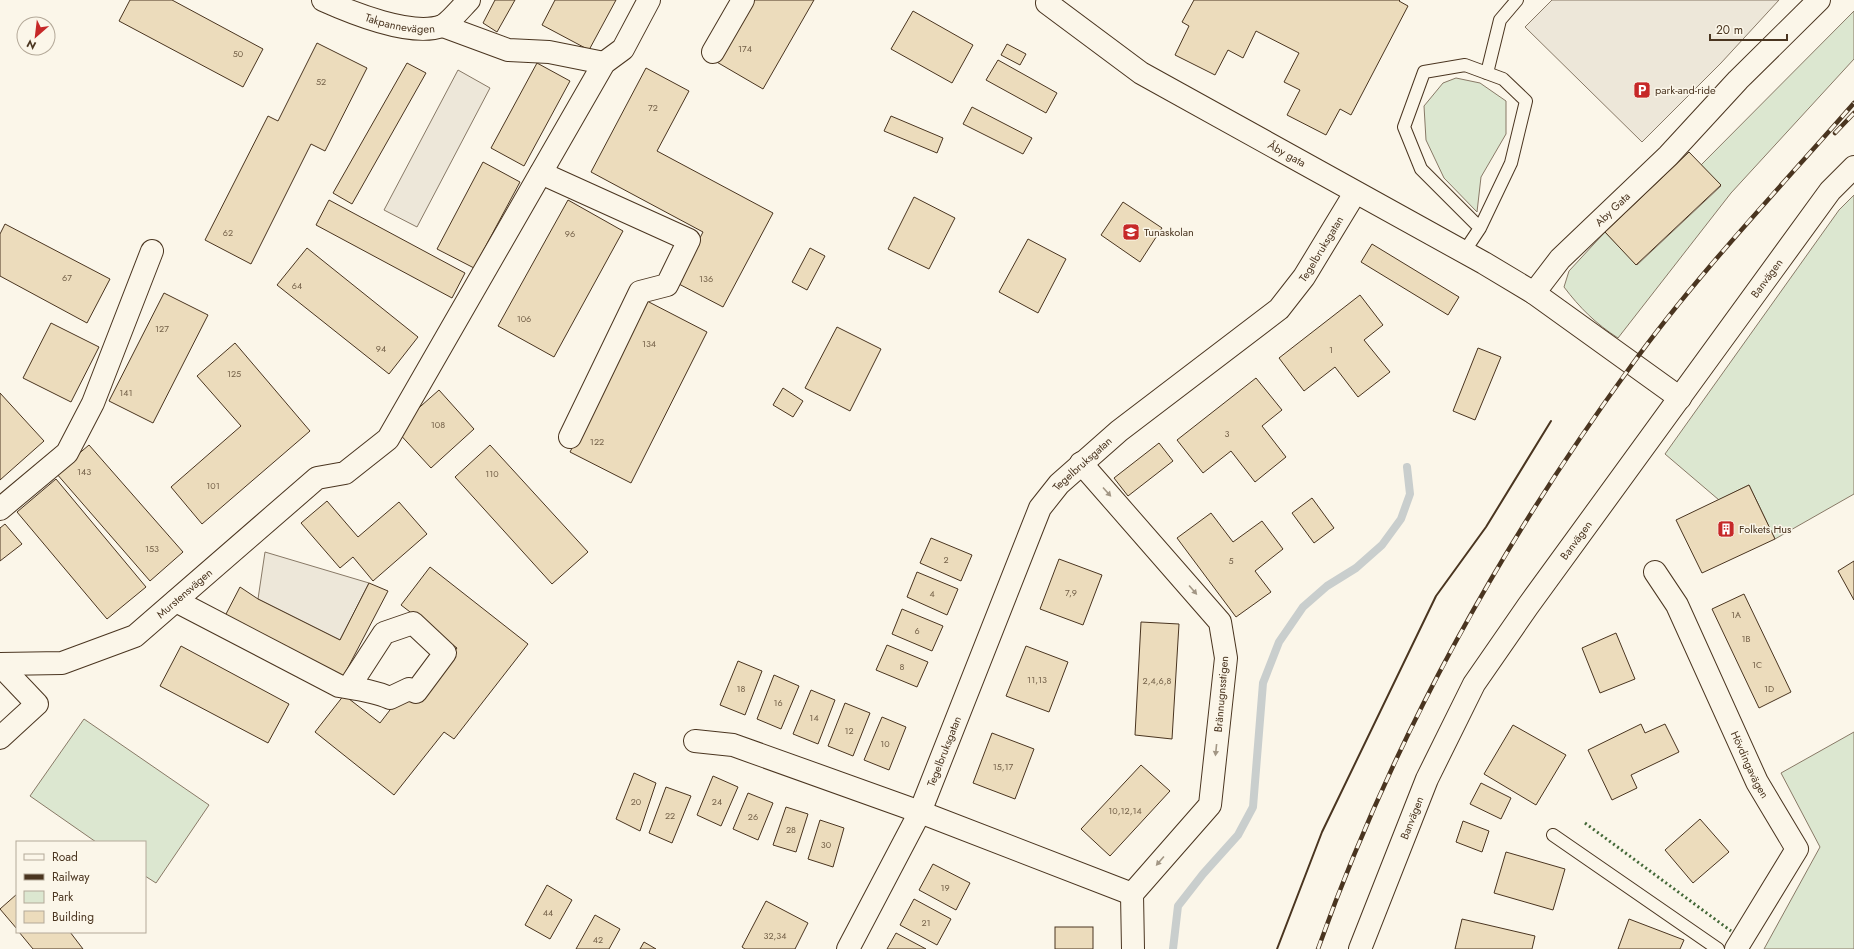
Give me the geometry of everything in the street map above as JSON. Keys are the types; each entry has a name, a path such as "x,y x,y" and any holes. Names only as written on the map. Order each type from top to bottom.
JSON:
{"street":[{"name":"Takpannevägen","path":"323,0 378,21 419,30 443,26 469,0"},
{"path":"570,438 640,292 667,286 689,240 541,173 604,63 623,49 649,0"},
{"path":"714,52 743,0"},
{"name":"Aby Gata","path":"1534,293 1560,260 1674,150 1738,80 1819,0"},
{"name":"Åby gata","path":"1047,3 1141,73 1355,193 1464,252 1534,293"},
{"path":"443,26 508,50 549,52 604,63"},
{"name":"Banvägen","path":"1360,949 1427,779 1474,684 1528,606 1830,191 1854,167"},
{"name":"Murstensvägen","path":"0,664 62,663 135,636 317,478 345,473 388,439 541,173"},
{"name":"Tegelbruksgatan","path":"848,949 920,812 1040,508 1059,484 1080,463 1119,431 1279,309 1304,277 1355,193"},
{"path":"0,509 67,453 93,403 152,251"},
{"path":"1534,293 1632,365 1680,398"},
{"name":"Brännugnsstigen","path":"1080,463 1220,622 1226,658 1210,804 1132,894"},
{"name":"Hövdingavägen","path":"1655,572 1677,605 1757,782 1797,849 1736,949"},
{"path":"176,601 339,686 349,688"},
{"path":"0,664 37,704 0,738"},
{"path":"695,741 733,745 920,812 1132,894 1133,949"}],"lane":[{"path":"1487,73 1500,20 1517,0"},
{"path":"1464,252 1480,228 1511,163 1526,101 1503,79 1465,65 1424,72 1404,127 1421,170 1480,228"},
{"path":"1553,835 1718,949"}],"green space":[{"path":"1854,11 1854,59 1731,193 1618,338 1602,327 1582,308 1564,287 1569,271 1605,232 1637,265 1721,186 1701,165"},
{"path":"1456,78 1480,83 1506,101 1506,134 1481,177 1477,212 1444,178 1426,140 1424,106 1443,83"},
{"path":"1854,195 1854,494 1775,539 1749,485 1719,500 1665,454 1839,210"},
{"path":"84,719 209,805 156,883 146,877 146,841 95,841 30,796"},
{"path":"1854,732 1854,949 1764,949 1820,847 1781,773"}],"shaded area":[{"name":"park-and-ride","path":"1552,0 1779,0 1721,63 1642,142 1525,27"},
{"path":"458,70 490,88 417,227 384,210"},
{"path":"265,552 369,583 340,640 258,599"}],"building":[{"path":"130,0 172,0 263,49 243,87 119,21"},
{"path":"495,0 515,0 497,32 483,23"},
{"path":"555,0 616,0 589,50 542,25"},
{"path":"750,0 814,0 763,89 715,61"},
{"path":"1194,0 1400,0 1399,1 1408,6 1351,115 1340,109 1326,135 1287,115 1300,90 1284,82 1299,53 1256,31 1243,58 1228,50 1215,75 1175,55 1189,26 1182,22"},
{"path":"913,11 973,45 952,83 891,49"},
{"path":"317,43 367,68 325,151 311,144 251,264 205,240 268,116 278,121"},
{"path":"1007,44 1026,54 1020,65 1001,55"},
{"path":"998,60 1057,93 1046,113 986,80"},
{"path":"407,63 426,73 352,204 333,193"},
{"path":"537,63 570,81 524,166 491,148"},
{"path":"646,68 689,91 657,151 773,213 723,307 677,283 703,232 591,172"},
{"path":"972,107 1032,138 1023,154 963,124"},
{"path":"891,116 943,138 937,153 884,131"},
{"path":"1689,152 1721,185 1636,265 1605,232"},
{"path":"483,162 520,182 474,268 437,249"},
{"path":"914,197 955,218 929,269 888,249"},
{"path":"329,200 465,273 452,298 316,225"},
{"path":"568,200 623,231 554,357 498,326"},
{"name":"Tunaskolan","path":"1123,202 1162,228 1140,262 1101,235"},
{"path":"5,224 110,279 87,323 0,276 0,234"},
{"path":"1028,239 1066,259 1038,313 999,292"},
{"path":"1372,244 1459,297 1448,315 1361,262"},
{"path":"307,248 418,337 389,374 277,285"},
{"path":"810,248 825,256 807,290 792,282"},
{"path":"164,293 208,315 153,423 109,401"},
{"path":"1360,295 1383,325 1364,340 1390,372 1358,397 1335,367 1304,391 1279,358"},
{"path":"647,301 707,332 631,483 570,452"},
{"path":"51,323 99,347 71,402 23,378"},
{"path":"837,327 881,349 850,411 805,388"},
{"path":"235,343 310,431 202,524 171,487 241,426 197,376"},
{"path":"1478,348 1501,357 1475,420 1453,411"},
{"path":"1256,378 1282,410 1262,426 1286,457 1255,482 1231,451 1203,473 1177,440"},
{"path":"783,388 803,401 793,417 773,405"},
{"path":"439,390 474,429 431,468 395,429"},
{"path":"0,393 44,441 0,480"},
{"path":"1159,443 1173,461 1128,496 1114,478"},
{"path":"89,445 183,552 150,581 56,473"},
{"path":"490,445 588,552 552,584 455,477"},
{"path":"56,479 146,587 107,619 17,512"},
{"name":"Folkets Hus","path":"1749,485 1775,539 1702,573 1676,520"},
{"path":"1312,498 1334,528 1314,543 1292,513"},
{"path":"327,501 358,537 399,502 427,534 373,581 353,557 340,568 301,523"},
{"path":"1211,513 1233,542 1262,521 1283,549 1255,571 1271,592 1236,617 1177,538"},
{"path":"5,524 22,544 0,561 0,528"},
{"path":"931,538 972,555 961,581 920,563"},
{"path":"1059,559 1102,575 1083,625 1040,609"},
{"path":"1854,561 1854,600 1838,571"},
{"path":"430,567 528,644 454,739 444,732 394,795 315,732 344,695 380,723 403,693 415,703 457,648 401,605"},
{"path":"917,572 958,589 947,615 907,597"},
{"path":"369,583 388,591 343,677 225,616 240,587 258,599 340,640"},
{"path":"1744,594 1791,692 1759,708 1712,609"},
{"path":"902,609 943,626 932,651 892,634"},
{"path":"1141,622 1179,624 1172,739 1135,735"},
{"path":"1616,633 1635,679 1600,693 1582,648"},
{"path":"887,645 928,662 917,687 876,670"},
{"path":"181,646 289,704 268,743 160,686"},
{"path":"1026,646 1068,662 1049,712 1006,696"},
{"path":"738,661 762,671 745,715 720,705"},
{"path":"774,675 799,686 781,729 757,719"},
{"path":"811,690 835,700 818,744 793,734"},
{"path":"845,703 870,713 853,756 828,746"},
{"path":"882,717 906,727 889,770 864,760"},
{"path":"1641,724 1645,733 1665,724 1679,752 1631,775 1637,788 1612,800 1588,750"},
{"path":"1513,725 1566,755 1536,805 1484,774"},
{"path":"992,733 1034,749 1015,799 973,783"},
{"path":"1141,765 1170,791 1110,856 1081,829"},
{"path":"634,773 656,783 640,831 616,819"},
{"path":"713,776 738,787 721,826 697,815"},
{"path":"1481,783 1511,798 1501,819 1470,804"},
{"path":"666,787 691,796 672,843 649,833"},
{"path":"748,793 773,803 758,840 733,829"},
{"path":"786,807 808,814 796,852 773,845"},
{"path":"1700,819 1729,852 1693,883 1665,850"},
{"path":"820,820 844,828 833,867 808,859"},
{"path":"1463,821 1489,831 1482,852 1456,842"},
{"path":"1506,852 1565,869 1553,910 1494,893"},
{"path":"933,864 970,883 956,910 919,890"},
{"path":"547,885 572,900 550,939 525,925"},
{"path":"16,895 16,928 0,909"},
{"path":"914,899 951,919 937,945 900,925"},
{"path":"766,901 808,923 795,949 745,949 742,947"},
{"path":"595,915 620,929 609,949 576,949"},
{"path":"1462,919 1535,936 1532,949 1455,949"},
{"path":"1629,919 1684,940 1680,949 1618,949"},
{"path":"1055,927 1093,927 1093,949 1055,949"},
{"path":"20,933 71,933 83,949 33,949"},
{"path":"896,933 926,949 887,949"},
{"path":"644,942 656,949 640,949"}],"waterway":[{"path":"1173,949 1178,906 1203,874 1238,835 1253,807 1263,683 1279,642 1303,607 1327,586 1356,568 1382,545 1401,519 1410,494 1407,467"}],"railway":[{"path":"1318,949 1347,872 1380,795 1415,720 1494,574 1538,503 1583,434 1657,331 1712,264 1854,103"},
{"path":"1835,133 1854,113"}],"hedge":[{"path":"1585,823 1731,931"}],"wall":[{"path":"1277,949 1322,832 1436,596 1486,527 1551,421"}],"place":[{"name":"park-and-ride","path":"1642,90"},
{"name":"Tunaskolan","path":"1131,232"},
{"name":"Folkets Hus","path":"1726,529"}]}
